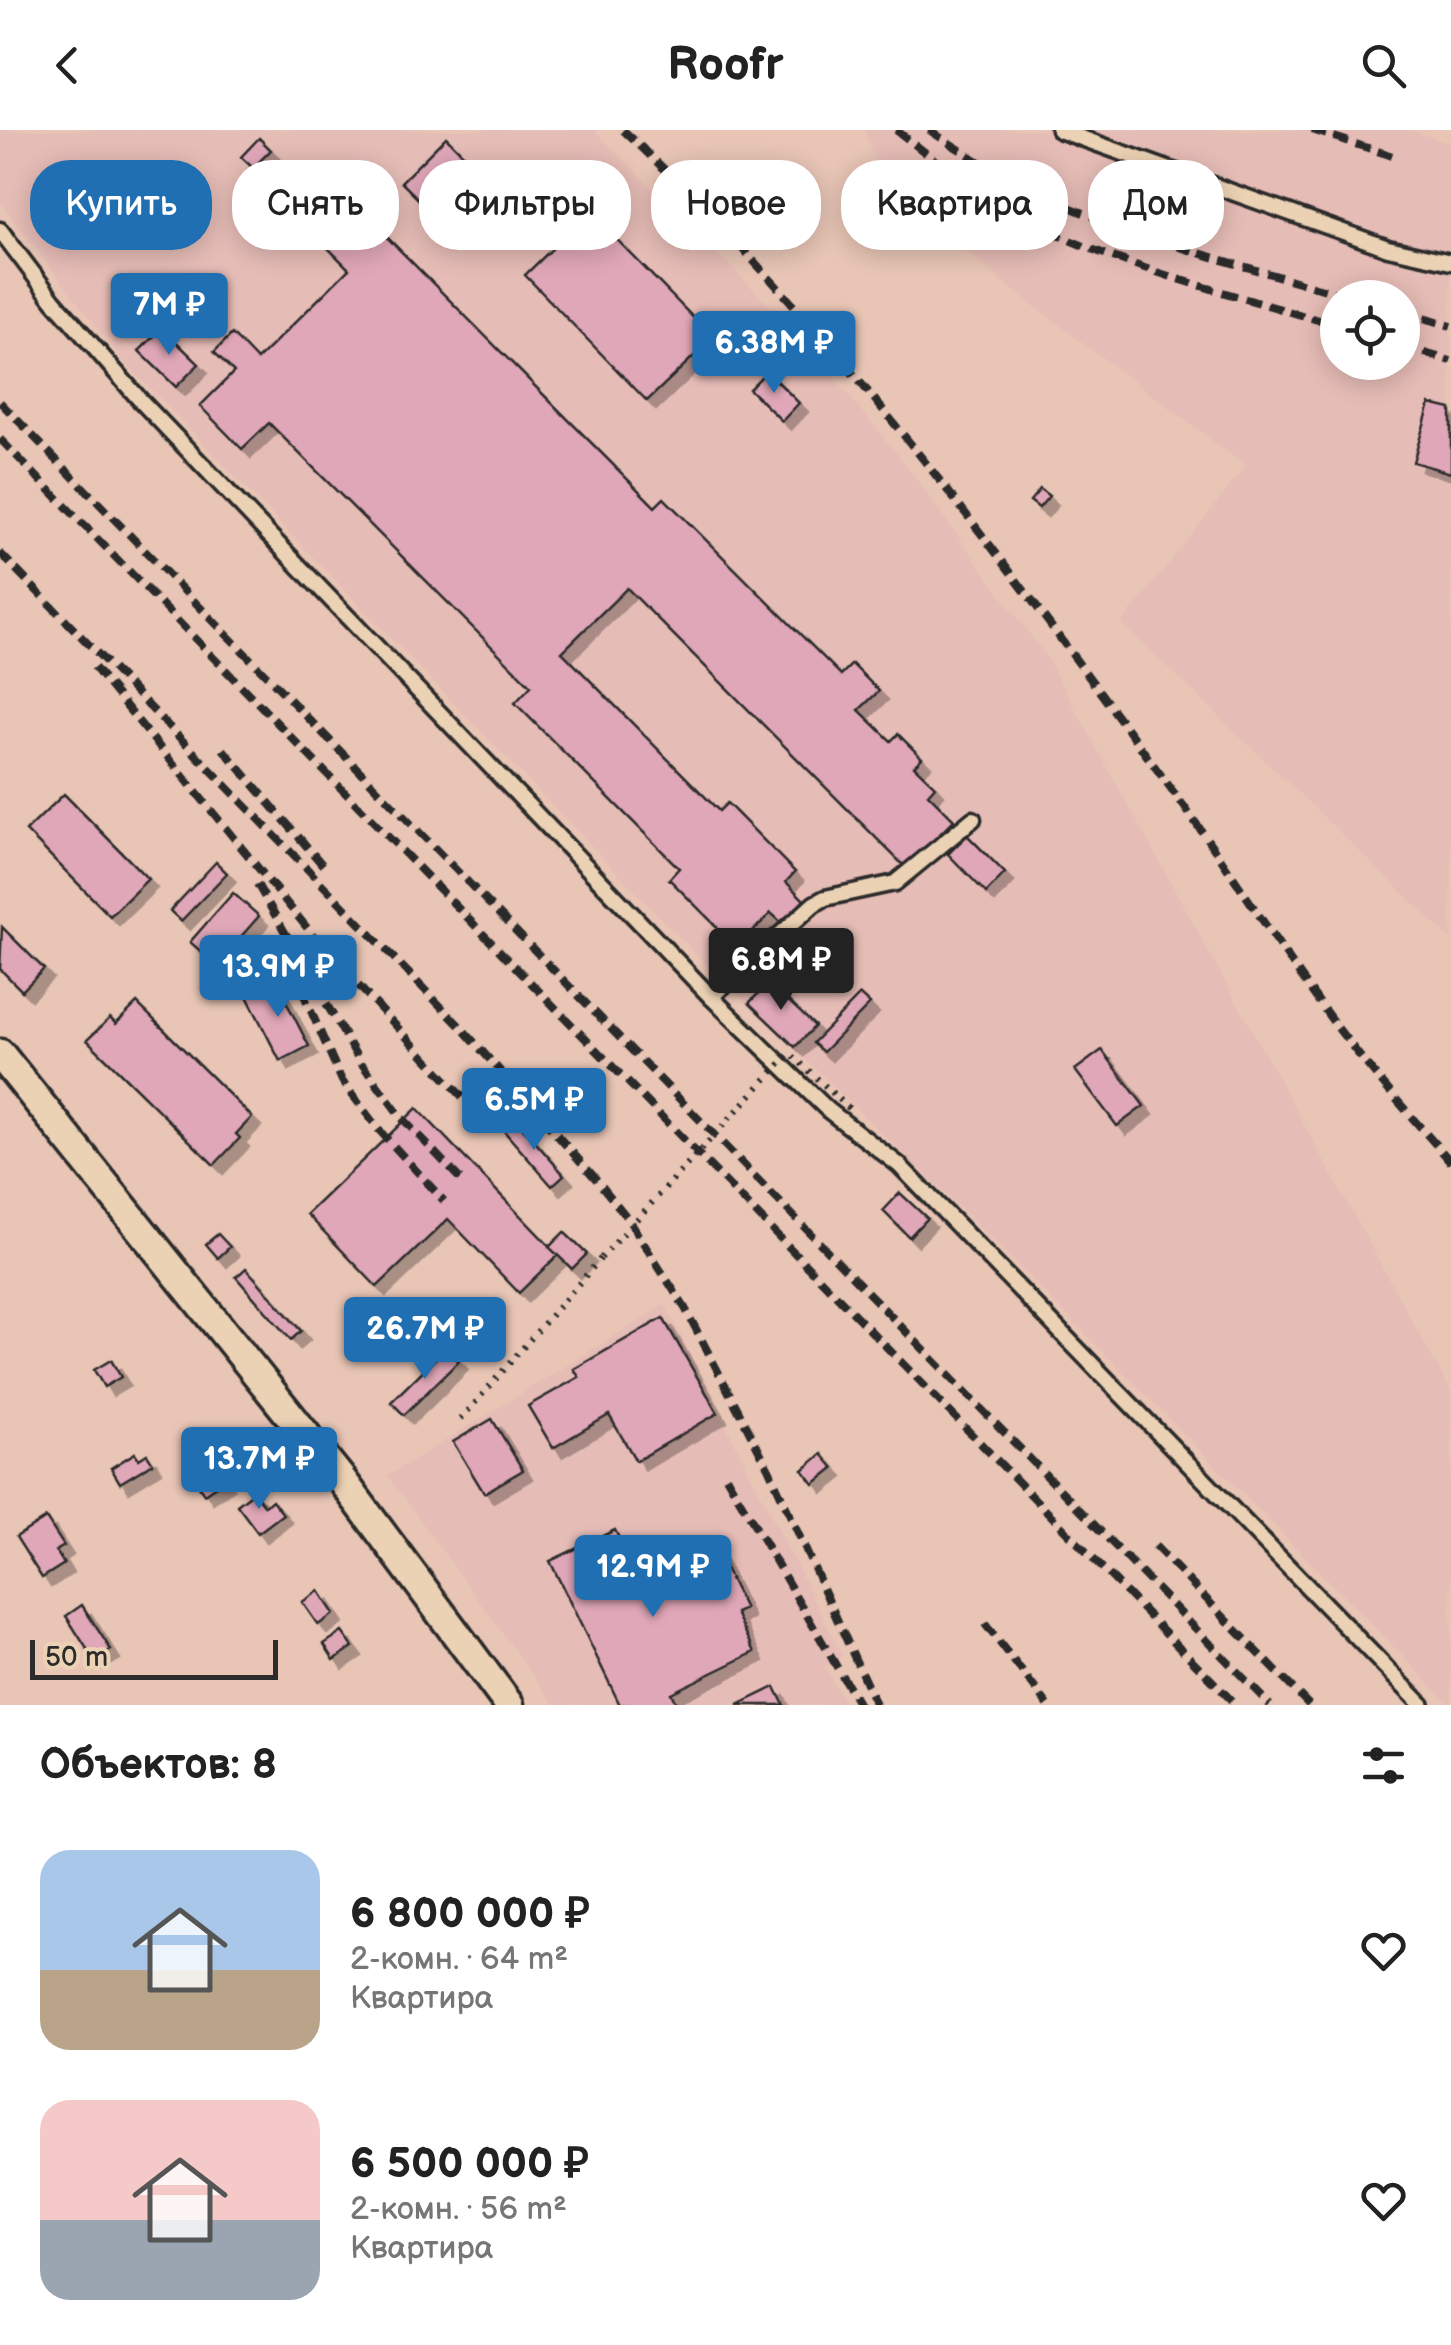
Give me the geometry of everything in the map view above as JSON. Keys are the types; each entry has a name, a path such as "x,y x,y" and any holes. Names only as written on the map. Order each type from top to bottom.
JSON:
{"street":[{"path":"0,1054 342,1480 509,1705"}],"lane":[{"path":"1059,130 1388,248 1451,262"},
{"path":"0,230 53,300 130,389 711,997 828,1110 898,1165 1422,1705"},
{"path":"711,997 814,904 825,898 895,883 973,819"}],"path":[{"path":"461,1419 601,1258 790,1053 854,1113"}],"shaded area":[{"path":"0,130 594,130 624,160 419,160 419,250 631,250 631,167 651,187 651,250 714,250 796,332 902,460 1047,658 1451,1392 1451,1705 1008,1255 692,950 120,357 37,250 212,250 212,160 30,160 30,241 0,202"},
{"path":"865,130 1409,130 1451,144 1451,939 1122,623 1246,466 965,250 1068,250 1068,160 873,160"},
{"path":"665,1305 842,1656 824,1667 846,1705 555,1705 388,1476"}],"building":[{"path":"446,137 469,160 423,160"},
{"path":"259,138 271,150 261,160 241,157"},
{"path":"419,164 419,200 401,182"},
{"path":"399,249 655,507 664,498 841,675 852,664 879,691 859,710 891,741 898,734 922,758 914,766 935,786 928,794 954,820 906,868 627,588 562,652 719,811 727,803 795,872 786,882 804,900 782,923 771,913 737,947 669,879 679,868 515,703 531,686 269,423 242,449 200,406 234,372 214,352 232,334 257,360 349,269 330,250"},
{"path":"551,250 627,250 713,338 647,401 525,275"},
{"path":"162,328 199,364 176,387 139,351"},
{"path":"767,371 799,403 782,421 749,389"},
{"path":"1430,404 1451,409 1451,473 1413,462"},
{"path":"1040,489 1049,496 1039,508 1030,501"},
{"path":"64,794 148,879 110,916 26,831"},
{"path":"967,835 1005,873 986,893 948,854"},
{"path":"216,862 227,873 181,921 170,911"},
{"path":"233,893 259,916 216,965 190,942"},
{"path":"2,927 44,969 22,991 0,969"},
{"path":"762,976 815,1026 795,1047 749,1003 759,993 752,986"},
{"path":"275,980 309,1046 280,1061 246,994"},
{"path":"860,995 870,1004 823,1052 813,1043"},
{"path":"137,1003 252,1117 236,1134 240,1138 214,1165 87,1040 110,1018 116,1024"},
{"path":"1102,1050 1144,1106 1117,1126 1075,1070"},
{"path":"417,1108 558,1255 519,1293 448,1219 377,1287 307,1214"},
{"path":"516,1120 564,1175 552,1186 504,1131"},
{"path":"900,1193 927,1218 909,1237 883,1211"},
{"path":"564,1232 587,1254 572,1269 549,1247"},
{"path":"218,1234 230,1247 218,1258 206,1244"},
{"path":"246,1268 301,1331 291,1340 236,1277"},
{"path":"663,1318 718,1413 636,1461 609,1415 553,1448 528,1406 579,1377 574,1369"},
{"path":"446,1348 459,1361 404,1415 391,1402"},
{"path":"111,1360 121,1377 104,1387 94,1370"},
{"path":"492,1419 523,1470 484,1493 453,1442"},
{"path":"135,1453 139,1459 147,1454 153,1463 120,1483 111,1468"},
{"path":"822,1454 834,1468 814,1484 803,1470"},
{"path":"209,1455 225,1480 204,1494 188,1469"},
{"path":"254,1492 265,1506 272,1500 283,1514 258,1533 237,1505"},
{"path":"46,1518 64,1546 56,1551 64,1564 42,1578 16,1537"},
{"path":"615,1530 641,1584 715,1548 745,1609 736,1613 755,1652 671,1693 677,1705 620,1705 550,1561"},
{"path":"319,1591 334,1614 318,1625 302,1602"},
{"path":"82,1605 111,1650 94,1660 66,1616"},
{"path":"342,1632 353,1647 334,1660 324,1644"},
{"path":"775,1687 784,1705 738,1705"}],"railway":[{"path":"623,130 777,286 919,454 1183,805 1334,1023 1451,1162"},
{"path":"896,130 980,193 1048,230 1128,263 1320,321"},
{"path":"929,130 1022,186 1091,216 1320,288"},
{"path":"1312,130 1399,158"},
{"path":"1420,317 1451,326"},
{"path":"1420,352 1451,361"},
{"path":"0,402 1270,1705"},
{"path":"0,439 1236,1705"},
{"path":"0,553 460,1026 626,1216 685,1308 769,1469 876,1705"},
{"path":"94,667 326,951 470,1105"},
{"path":"223,749 327,870"},
{"path":"257,884 359,1060 401,1117 462,1181"},
{"path":"292,968 342,1081 379,1130 444,1201"},
{"path":"726,1476 859,1705"},
{"path":"1155,1546 1309,1705"},
{"path":"985,1624 1048,1705"}]}
